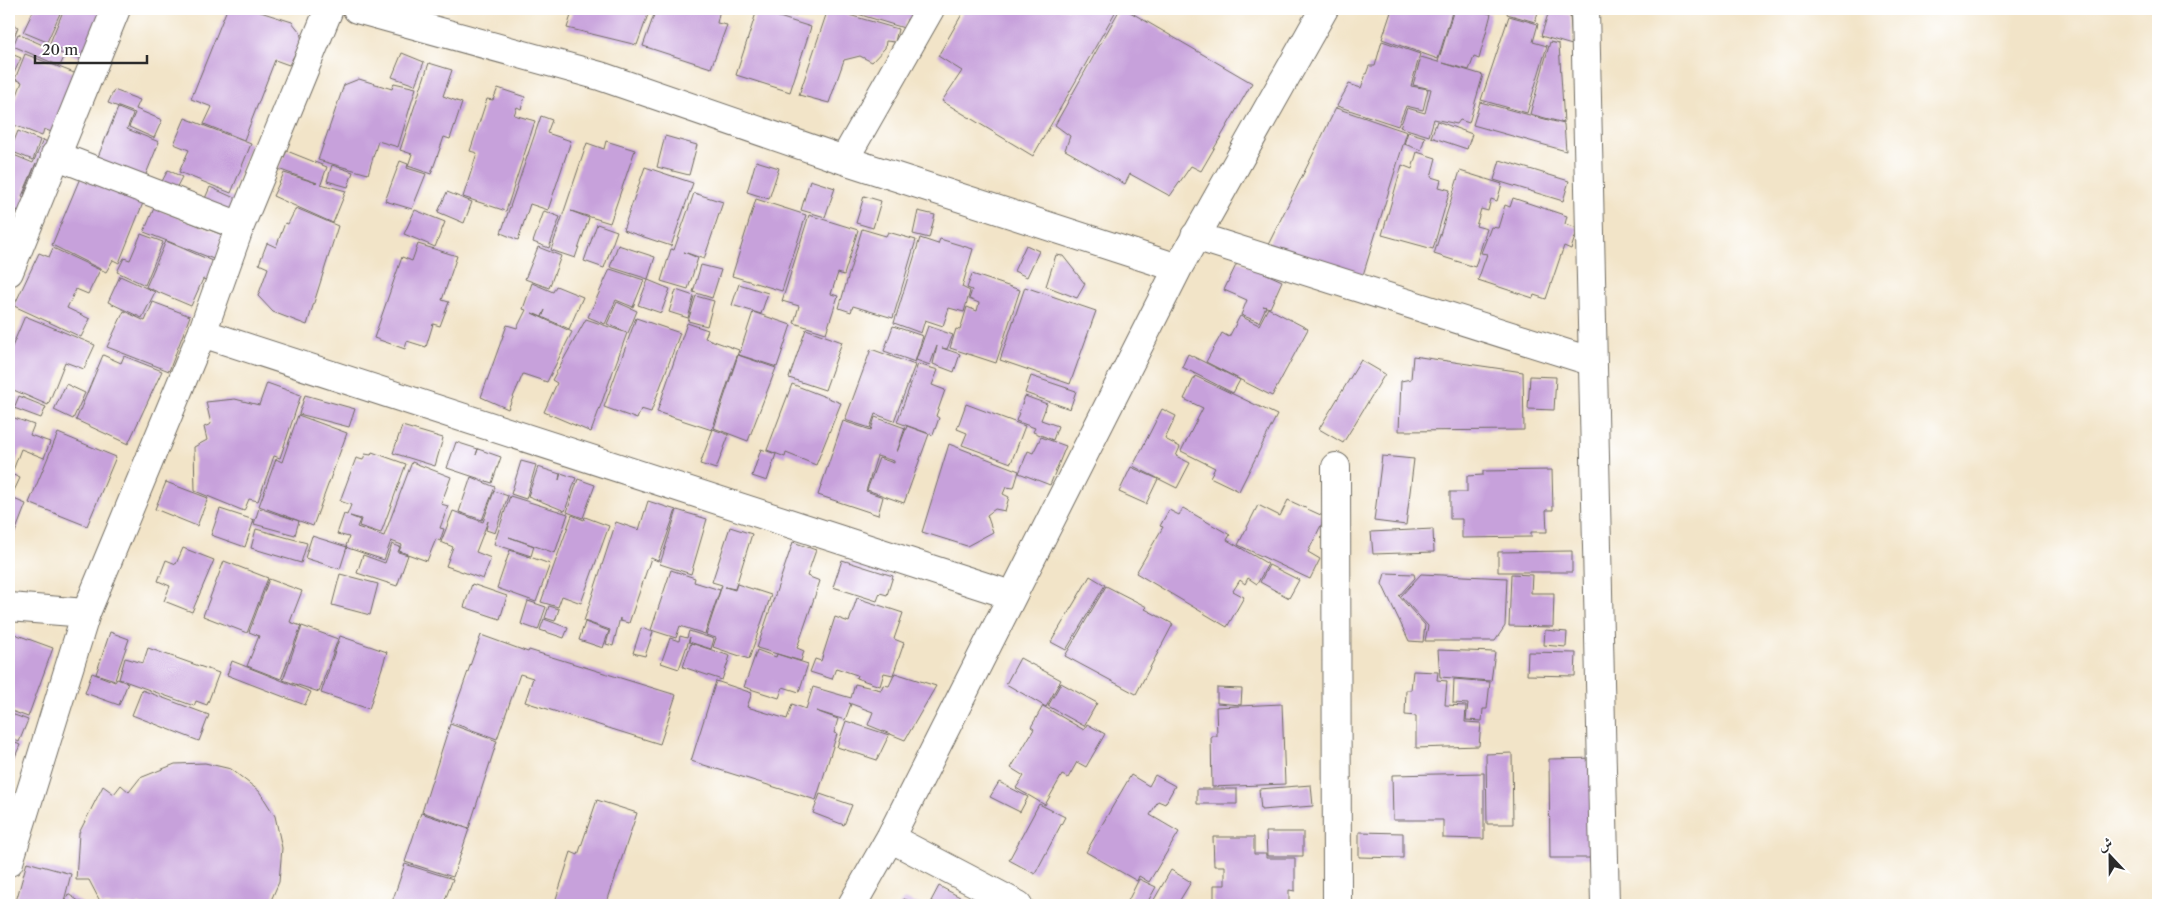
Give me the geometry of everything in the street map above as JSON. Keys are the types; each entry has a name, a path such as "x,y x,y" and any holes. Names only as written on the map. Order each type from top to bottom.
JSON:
{"street":[{"path":"9,272 116,9"},
{"path":"9,862 86,613 202,333 240,226 329,9"},
{"path":"357,9 600,76 844,160 1178,268"},
{"path":"844,160 930,9"},
{"path":"852,905 890,838 1011,595 1178,268 1324,9"},
{"path":"1582,10 1593,362 1605,905"},
{"path":"55,155 240,226"},
{"path":"1195,236 1593,362"},
{"path":"202,333 1011,595"},
{"path":"1336,467 1337,905"},
{"path":"9,607 86,613"},
{"path":"890,838 1018,905"}],"building":[{"path":"34,9 62,9 47,42 23,32"},
{"path":"64,9 125,9 100,66 49,45"},
{"path":"227,9 251,9 292,22 300,32 302,41 289,65 275,60 244,140 204,124 212,107 191,99"},
{"path":"573,9 650,9 637,45 567,28"},
{"path":"656,9 720,9 717,23 727,25 711,68 643,46"},
{"path":"776,9 798,9 795,16"},
{"path":"828,9 898,29 895,42 886,41 885,48 872,62 860,56 844,60 829,103 799,95"},
{"path":"841,9 918,9 914,21 907,19 904,28"},
{"path":"965,9 1117,9 1033,156 942,101 962,71 938,56"},
{"path":"1120,9 1125,9 1252,83 1201,171 1191,166 1170,196 1130,174 1125,184 1065,150 1070,136 1055,125"},
{"path":"1392,9 1453,9 1438,59 1382,39"},
{"path":"1454,9 1474,9 1491,14 1479,59 1474,57 1469,70 1443,63 1483,75 1469,123 1460,120 1457,124 1434,119 1429,136 1400,127 1407,108 1425,113 1431,89 1413,85 1421,57 1438,62"},
{"path":"1508,9 1539,9 1535,22 1507,14"},
{"path":"757,10 811,27 790,92 736,75"},
{"path":"1549,11 1570,15 1572,45 1541,36"},
{"path":"1509,16 1538,24 1533,42 1547,46 1527,113 1481,100"},
{"path":"9,23 18,27 9,50"},
{"path":"18,34 65,55 60,66 13,46"},
{"path":"1382,41 1420,54 1411,86 1428,89 1423,110 1406,106 1398,126 1337,106 1349,84 1361,88 1369,66 1375,66"},
{"path":"1550,42 1559,44 1564,123 1530,114"},
{"path":"9,53 21,58 14,73 9,70"},
{"path":"402,53 424,62 415,85 392,77"},
{"path":"25,54 95,81 71,140 44,129 42,136 9,123 9,116 22,82 15,79"},
{"path":"429,63 452,70 443,96 462,103 450,139 444,137 431,174 408,166 412,154 400,150"},
{"path":"359,79 392,89 394,83 416,88 398,147 378,141 368,174 318,160 344,85"},
{"path":"498,88 525,97 521,109 517,107 514,115 535,121 506,211 463,197 477,153 470,151 487,99 493,100"},
{"path":"114,90 140,100 136,109 162,120 154,138 129,127 135,113 108,103"},
{"path":"1480,102 1564,124 1566,151 1473,125"},
{"path":"118,108 133,114 127,129 159,142 142,184 95,164"},
{"path":"1336,108 1407,132 1363,275 1268,245"},
{"path":"541,116 552,120 547,133 571,141 548,210 530,204 518,240 501,233"},
{"path":"185,118 251,144 231,193 179,172 189,150 174,144"},
{"path":"1437,121 1472,134 1467,149 1431,137"},
{"path":"18,131 40,140 33,160 10,151"},
{"path":"1408,132 1425,137 1421,150 1404,144"},
{"path":"665,136 697,145 689,175 657,167"},
{"path":"43,140 60,147 39,201 24,194 36,163 22,196 40,204 34,218 17,210 11,222 34,232 11,286 9,285 9,153 33,163"},
{"path":"606,141 635,150 610,223 571,211 589,218 575,258 551,250 587,143 604,149"},
{"path":"287,151 327,167 321,184 346,191 333,223 273,196 284,173 317,183 278,169"},
{"path":"1417,152 1436,158 1431,177 1441,180 1439,187 1450,190 1433,249 1382,235 1402,165 1412,169"},
{"path":"1500,160 1569,181 1563,201 1494,180"},
{"path":"400,161 408,164 407,168 426,174 412,209 385,201"},
{"path":"756,161 779,168 769,199 747,192"},
{"path":"332,165 353,172 348,187 327,181"},
{"path":"645,167 693,183 671,246 623,230"},
{"path":"168,170 182,177 173,194 159,187"},
{"path":"1460,171 1502,184 1497,201 1491,199 1488,211 1481,209 1476,226 1487,229 1475,267 1434,254"},
{"path":"80,178 143,203 119,263 113,260 106,272 52,245"},
{"path":"810,180 835,188 825,217 801,210"},
{"path":"210,187 239,200 232,216 203,203"},
{"path":"447,192 472,202 464,223 438,212"},
{"path":"694,193 723,202 704,259 684,252 698,258 688,289 661,281 671,249 674,250"},
{"path":"864,196 881,201 873,228 856,223"},
{"path":"1513,198 1567,216 1565,224 1578,228 1571,249 1564,246 1546,299 1534,295 1533,298 1478,280 1487,254 1481,253 1491,227 1498,228 1505,205 1510,207"},
{"path":"756,199 806,215 782,291 732,276"},
{"path":"154,208 225,236 216,260 144,232"},
{"path":"296,208 338,226 307,325 273,312 258,296 268,268 259,264 267,243 276,247 285,223 288,224"},
{"path":"415,210 445,222 435,247 404,234"},
{"path":"544,211 560,217 549,248 533,242"},
{"path":"918,211 935,215 929,238 913,234"},
{"path":"809,215 858,230 844,275 838,273 831,294 838,296 826,333 794,323 799,306 782,301"},
{"path":"597,224 617,231 604,268 584,261"},
{"path":"862,229 886,236 888,232 916,240 893,318 853,306 851,312 839,308"},
{"path":"141,234 163,242 145,285 117,272 124,258 130,260"},
{"path":"920,238 938,244 940,239 973,249 962,287 970,291 964,312 949,308 943,326 925,320 921,333 894,323"},
{"path":"166,241 219,264 211,282 203,279 191,306 146,287"},
{"path":"418,244 457,256 442,300 449,302 440,326 433,324 426,347 407,341 405,349 374,338 402,257 412,261"},
{"path":"618,245 655,257 648,279 610,267"},
{"path":"1026,245 1039,251 1027,277 1014,271"},
{"path":"538,247 561,256 549,288 525,279"},
{"path":"53,248 100,270 88,294 76,289 67,308 90,319 81,337 14,306 39,253 49,257"},
{"path":"1056,255 1063,256 1085,284 1077,298 1046,286"},
{"path":"1238,261 1282,281 1270,308 1263,306 1266,307 1259,322 1241,315 1247,300 1224,290"},
{"path":"701,265 721,270 712,298 693,292"},
{"path":"610,269 644,280 633,307 616,300 605,324 588,317"},
{"path":"972,274 1020,290 996,363 950,348 956,329 960,330 967,307 977,311 979,303 969,299 972,290 967,288"},
{"path":"120,276 155,292 142,318 108,302"},
{"path":"648,280 670,289 661,313 638,305"},
{"path":"532,283 553,292 556,286 583,297 569,329 532,313 572,332 547,382 523,374 508,409 481,397 507,325 517,328 526,310 523,309"},
{"path":"739,284 768,293 761,314 732,305"},
{"path":"1025,287 1096,311 1070,384 1000,360"},
{"path":"676,290 694,296 688,318 669,312"},
{"path":"696,296 714,301 707,326 688,321"},
{"path":"153,302 190,316 169,371 107,347 124,311 145,321"},
{"path":"617,302 637,311 628,333 607,324"},
{"path":"1268,308 1308,329 1272,396 1206,362 1222,333 1229,337 1240,316 1259,325"},
{"path":"753,312 791,325 777,367 739,355"},
{"path":"25,316 95,345 84,369 65,362 48,405 9,388 9,354"},
{"path":"636,318 680,333 651,412 641,409 637,419 604,407"},
{"path":"586,319 627,333 591,432 544,412 557,383 552,380"},
{"path":"687,323 708,330 705,338 739,350 712,430 657,412"},
{"path":"893,326 923,336 915,362 884,351"},
{"path":"928,326 953,335 947,349 942,348 960,354 954,372 933,364 937,346 930,365 916,360"},
{"path":"806,329 842,342 825,390 789,378"},
{"path":"871,349 915,365 894,421 875,414 870,428 845,420"},
{"path":"1188,354 1240,380 1233,393 1182,367"},
{"path":"103,355 121,363 124,356 162,371 128,444 76,420"},
{"path":"738,355 776,368 748,441 714,428"},
{"path":"1413,356 1523,372 1524,430 1399,431 1401,381 1411,379"},
{"path":"1361,360 1385,374 1343,443 1319,429"},
{"path":"918,364 938,370 932,385 945,390 936,416 939,418 933,435 897,422"},
{"path":"1031,376 1076,391 1070,409 1025,393"},
{"path":"1195,376 1277,415 1239,491 1210,477 1215,468 1181,451 1203,408 1184,399"},
{"path":"1530,376 1556,377 1554,410 1528,409"},
{"path":"267,383 301,395 280,458 274,456 258,501 249,499 244,511 195,491 194,447 207,440 204,427 211,424 206,402 235,399 259,405"},
{"path":"66,384 85,393 73,419 54,410"},
{"path":"792,384 841,403 816,465 786,453 785,457 767,450"},
{"path":"305,395 355,409 349,427 299,414"},
{"path":"19,396 46,407 41,418 14,408"},
{"path":"1025,396 1047,404 1041,420 1058,426 1053,440 1033,432 1035,428 1016,421"},
{"path":"966,404 1025,426 1011,463 962,445 967,433 957,429"},
{"path":"1162,409 1176,416 1165,439 1180,447 1176,456 1190,463 1177,488 1133,466"},
{"path":"298,415 347,433 313,526 259,506 276,459 282,462"},
{"path":"9,416 34,425 30,435 50,442 44,458 21,449 12,473 9,472"},
{"path":"875,417 905,428 897,452 907,426 929,434 904,503 867,490 879,458 894,463 894,461 877,456 866,491 883,497 878,515 818,495 843,421 871,430"},
{"path":"402,426 443,438 435,466 393,453"},
{"path":"713,429 729,435 716,469 700,464"},
{"path":"58,433 116,457 87,526 29,503"},
{"path":"1041,437 1066,446 1050,485 1019,473 1028,451 1033,453"},
{"path":"456,442 501,457 492,483 447,468"},
{"path":"949,444 1019,471 1014,488 1006,487 1003,494 1009,497 1005,511 995,509 987,515 993,532 967,546 922,532"},
{"path":"761,449 776,454 767,481 752,476"},
{"path":"372,452 406,464 381,533 359,526 361,519 350,516 360,520 357,527 384,536 412,462 451,477 441,504 448,506 440,528 444,529 440,541 436,539 427,561 399,551 402,545 391,541 384,560 348,548 346,546 349,537 337,534 344,514 347,515 351,505 340,501 356,458 363,460 365,454 371,455"},
{"path":"1382,456 1414,459 1406,525 1374,521"},
{"path":"521,461 536,465 526,499 511,494"},
{"path":"538,467 560,474 559,480 561,473 576,478 565,511 528,496"},
{"path":"1131,467 1158,479 1146,504 1119,492"},
{"path":"1552,470 1553,510 1546,510 1547,532 1531,532 1531,537 1462,538 1462,519 1450,519 1450,492 1467,492 1467,476 1483,475 1483,471"},
{"path":"9,473 20,478 12,495 9,494"},
{"path":"471,477 495,487 482,520 459,512"},
{"path":"578,479 595,485 583,518 567,512"},
{"path":"166,482 208,498 197,526 155,509"},
{"path":"494,491 508,496 495,533 486,530 488,521 476,552 491,558 483,579 446,566 453,547 441,542 453,511 483,522"},
{"path":"510,496 568,514 555,553 509,537 534,546 531,556 494,544"},
{"path":"9,497 26,504 9,548"},
{"path":"1288,500 1325,517 1308,552 1320,559 1310,579 1238,545 1258,505 1280,516"},
{"path":"648,501 676,510 658,561 651,558 629,623 620,621 620,618 613,646 606,644 610,630 584,621 616,522 639,530"},
{"path":"259,508 299,521 295,535 254,524"},
{"path":"1183,508 1230,535 1227,540 1268,564 1257,584 1248,578 1245,584 1240,580 1233,591 1244,597 1227,627 1136,573 1163,527 1160,526 1169,510 1179,515"},
{"path":"220,509 254,520 245,547 211,535"},
{"path":"677,510 707,519 691,574 660,564"},
{"path":"572,515 584,520 585,517 609,526 581,603 562,596 558,607 541,602"},
{"path":"730,527 752,534 735,589 725,587 735,590 737,584 771,595 749,659 713,647 716,638 706,635 722,585 712,582"},
{"path":"256,529 307,543 301,563 251,548"},
{"path":"1433,529 1434,552 1373,554 1371,532"},
{"path":"312,536 347,547 340,569 305,558"},
{"path":"793,542 816,550 807,576 820,581 797,648 804,651 801,661 757,648"},
{"path":"392,544 400,547 398,552 408,555 397,586 357,573 363,555 385,563"},
{"path":"183,548 214,560 192,612 164,601 170,586 158,581 166,560 176,564"},
{"path":"510,550 550,564 536,602 497,588"},
{"path":"1572,551 1572,572 1498,572 1498,552"},
{"path":"842,560 893,576 887,595 880,593 877,601 833,587"},
{"path":"224,561 268,578 247,633 203,616"},
{"path":"1269,565 1299,580 1289,598 1260,582"},
{"path":"671,570 695,578 694,582 720,590 705,634 680,626 676,638 651,630"},
{"path":"1385,573 1414,574 1415,578 1399,596 1425,625 1423,642 1409,641 1382,584"},
{"path":"340,574 378,584 370,615 332,605"},
{"path":"1421,574 1507,578 1505,626 1495,641 1425,641 1428,626 1401,596"},
{"path":"1511,574 1532,575 1531,593 1554,593 1553,627 1509,626"},
{"path":"1090,576 1105,585 1066,650 1051,642"},
{"path":"269,579 302,591 290,622 301,626 281,679 247,666 259,636 249,632"},
{"path":"472,584 507,596 500,619 464,607"},
{"path":"1106,586 1147,607 1145,609 1173,624 1136,694 1065,656"},
{"path":"857,598 903,613 894,639 904,643 893,675 884,673 880,686 856,678 857,675 836,668 832,679 810,672 815,659 821,661 835,617 849,622"},
{"path":"528,601 546,607 538,630 521,624"},
{"path":"549,606 559,609 555,621 545,618"},
{"path":"544,619 568,628 564,638 540,630"},
{"path":"585,622 609,631 603,648 579,640"},
{"path":"302,626 338,639 319,692 283,680"},
{"path":"641,628 653,632 645,656 633,653"},
{"path":"1545,630 1567,632 1566,647 1544,645"},
{"path":"689,631 714,639 711,649 689,642 690,637 679,669 661,663 670,638 679,641 680,636 687,638"},
{"path":"9,632 53,648 28,717 9,710"},
{"path":"110,632 129,639 115,680 96,674"},
{"path":"481,635 528,652 529,650 676,695 660,744 525,702 533,678 520,674 497,739 450,722"},
{"path":"340,636 387,652 369,709 321,693"},
{"path":"691,643 730,656 722,680 683,667"},
{"path":"148,648 219,673 207,705 196,701 194,706 119,679 125,658 143,663"},
{"path":"757,650 776,657 777,654 808,664 799,692 783,687 779,698 744,687"},
{"path":"1438,650 1495,652 1491,681 1440,677"},
{"path":"1528,652 1576,653 1575,676 1527,675"},
{"path":"1020,658 1061,680 1046,707 1006,684"},
{"path":"232,661 311,692 305,705 227,675"},
{"path":"1413,671 1438,672 1437,680 1447,681 1445,705 1466,706 1465,722 1481,723 1479,746 1416,748 1416,716 1405,715 1406,690 1411,690"},
{"path":"92,673 115,682 117,679 128,683 119,705 85,693"},
{"path":"895,673 936,686 905,740 868,725 873,712 849,703 851,704 845,720 816,711 838,719 834,733 837,734 816,800 691,761 716,681 752,693 747,707 787,719 792,704 806,709 813,687 851,698 855,684 881,690 883,685 889,686"},
{"path":"1454,679 1490,682 1487,709 1483,709 1482,721 1466,720 1468,704 1453,703"},
{"path":"1061,683 1097,703 1084,726 1048,706"},
{"path":"1217,688 1242,689 1241,705 1217,703"},
{"path":"142,690 209,715 199,741 132,715"},
{"path":"1282,704 1285,784 1212,787 1211,736 1217,736 1216,707"},
{"path":"1043,706 1084,730 1087,724 1105,734 1086,767 1077,762 1068,778 1062,775 1045,805 1016,788 1024,776 1011,768 1034,729 1031,727"},
{"path":"9,713 28,720 19,742 9,737"},
{"path":"846,721 889,735 877,760 837,747"},
{"path":"450,724 497,741 469,828 422,812"},
{"path":"9,740 20,745 9,771"},
{"path":"1512,753 1513,824 1487,824 1486,754"},
{"path":"1600,758 1600,858 1550,858 1549,759"},
{"path":"205,763 231,769 259,791 275,816 282,848 279,882 269,905 102,905 89,880 76,880 79,833 103,786 114,794 121,785 129,792 140,778 175,764"},
{"path":"1484,773 1484,839 1443,838 1443,820 1393,820 1392,775"},
{"path":"1131,775 1149,786 1155,775 1175,786 1165,804 1158,801 1150,815 1179,832 1149,882 1139,876 1137,881 1086,852"},
{"path":"999,782 1028,797 1020,812 990,797"},
{"path":"1311,785 1313,806 1261,810 1259,789"},
{"path":"1197,789 1237,789 1237,804 1197,804"},
{"path":"820,794 852,805 844,825 813,813"},
{"path":"597,800 637,813 606,905 554,905 571,852 578,855"},
{"path":"1039,804 1065,817 1035,874 1009,860"},
{"path":"421,813 469,829 453,877 405,862"},
{"path":"1266,832 1303,832 1303,856 1267,856"},
{"path":"1359,832 1403,833 1403,858 1359,857"},
{"path":"1213,837 1254,837 1254,854 1266,854 1266,858 1295,858 1295,891 1289,890 1289,905 1214,905 1214,885 1225,885 1225,866 1214,866"},
{"path":"27,862 71,874 63,905 15,905"},
{"path":"405,864 453,879 443,905 391,905"},
{"path":"1171,870 1191,882 1177,905 1151,905"},
{"path":"1139,879 1156,887 1146,905 1126,905"},
{"path":"939,886 975,905 940,905 931,901"},
{"path":"68,894 85,905 64,905"},
{"path":"904,899 921,905 898,905"}]}
